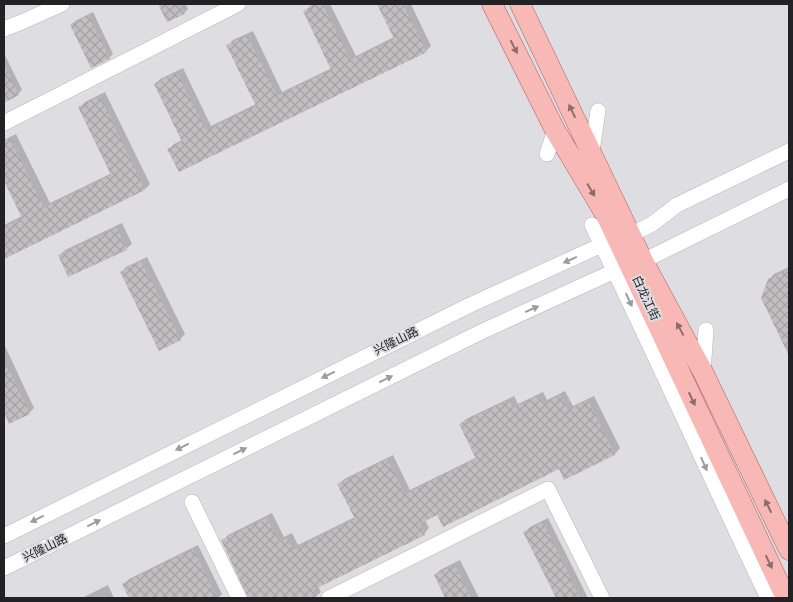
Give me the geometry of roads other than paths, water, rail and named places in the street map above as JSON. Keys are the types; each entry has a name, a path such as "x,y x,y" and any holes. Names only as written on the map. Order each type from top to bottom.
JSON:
{"main road":[{"name":"白龙江街","path":"492,4 556,130 607,217 786,598"},
{"name":"白龙江街","path":"520,4 592,151 617,239"},
{"name":"白龙江街","path":"629,265 703,372 789,550"}],"street":[{"path":"4,29 62,4"},
{"path":"4,124 238,4"},
{"path":"592,151 598,111"},
{"path":"547,154 556,130"},
{"name":"兴隆山路","path":"4,536 470,304 652,224 677,205 789,151"},
{"name":"兴隆山路","path":"4,568 483,331 629,265 789,189"},
{"name":"白龙江街","path":"592,225 617,239"},
{"name":"白龙江街","path":"629,265 673,394 768,598"},
{"path":"703,372 706,330"},
{"path":"672,356 673,394"},
{"path":"329,598 548,489 602,598"},
{"path":"192,502 239,598"},
{"path":"728,515 755,533"}]}
